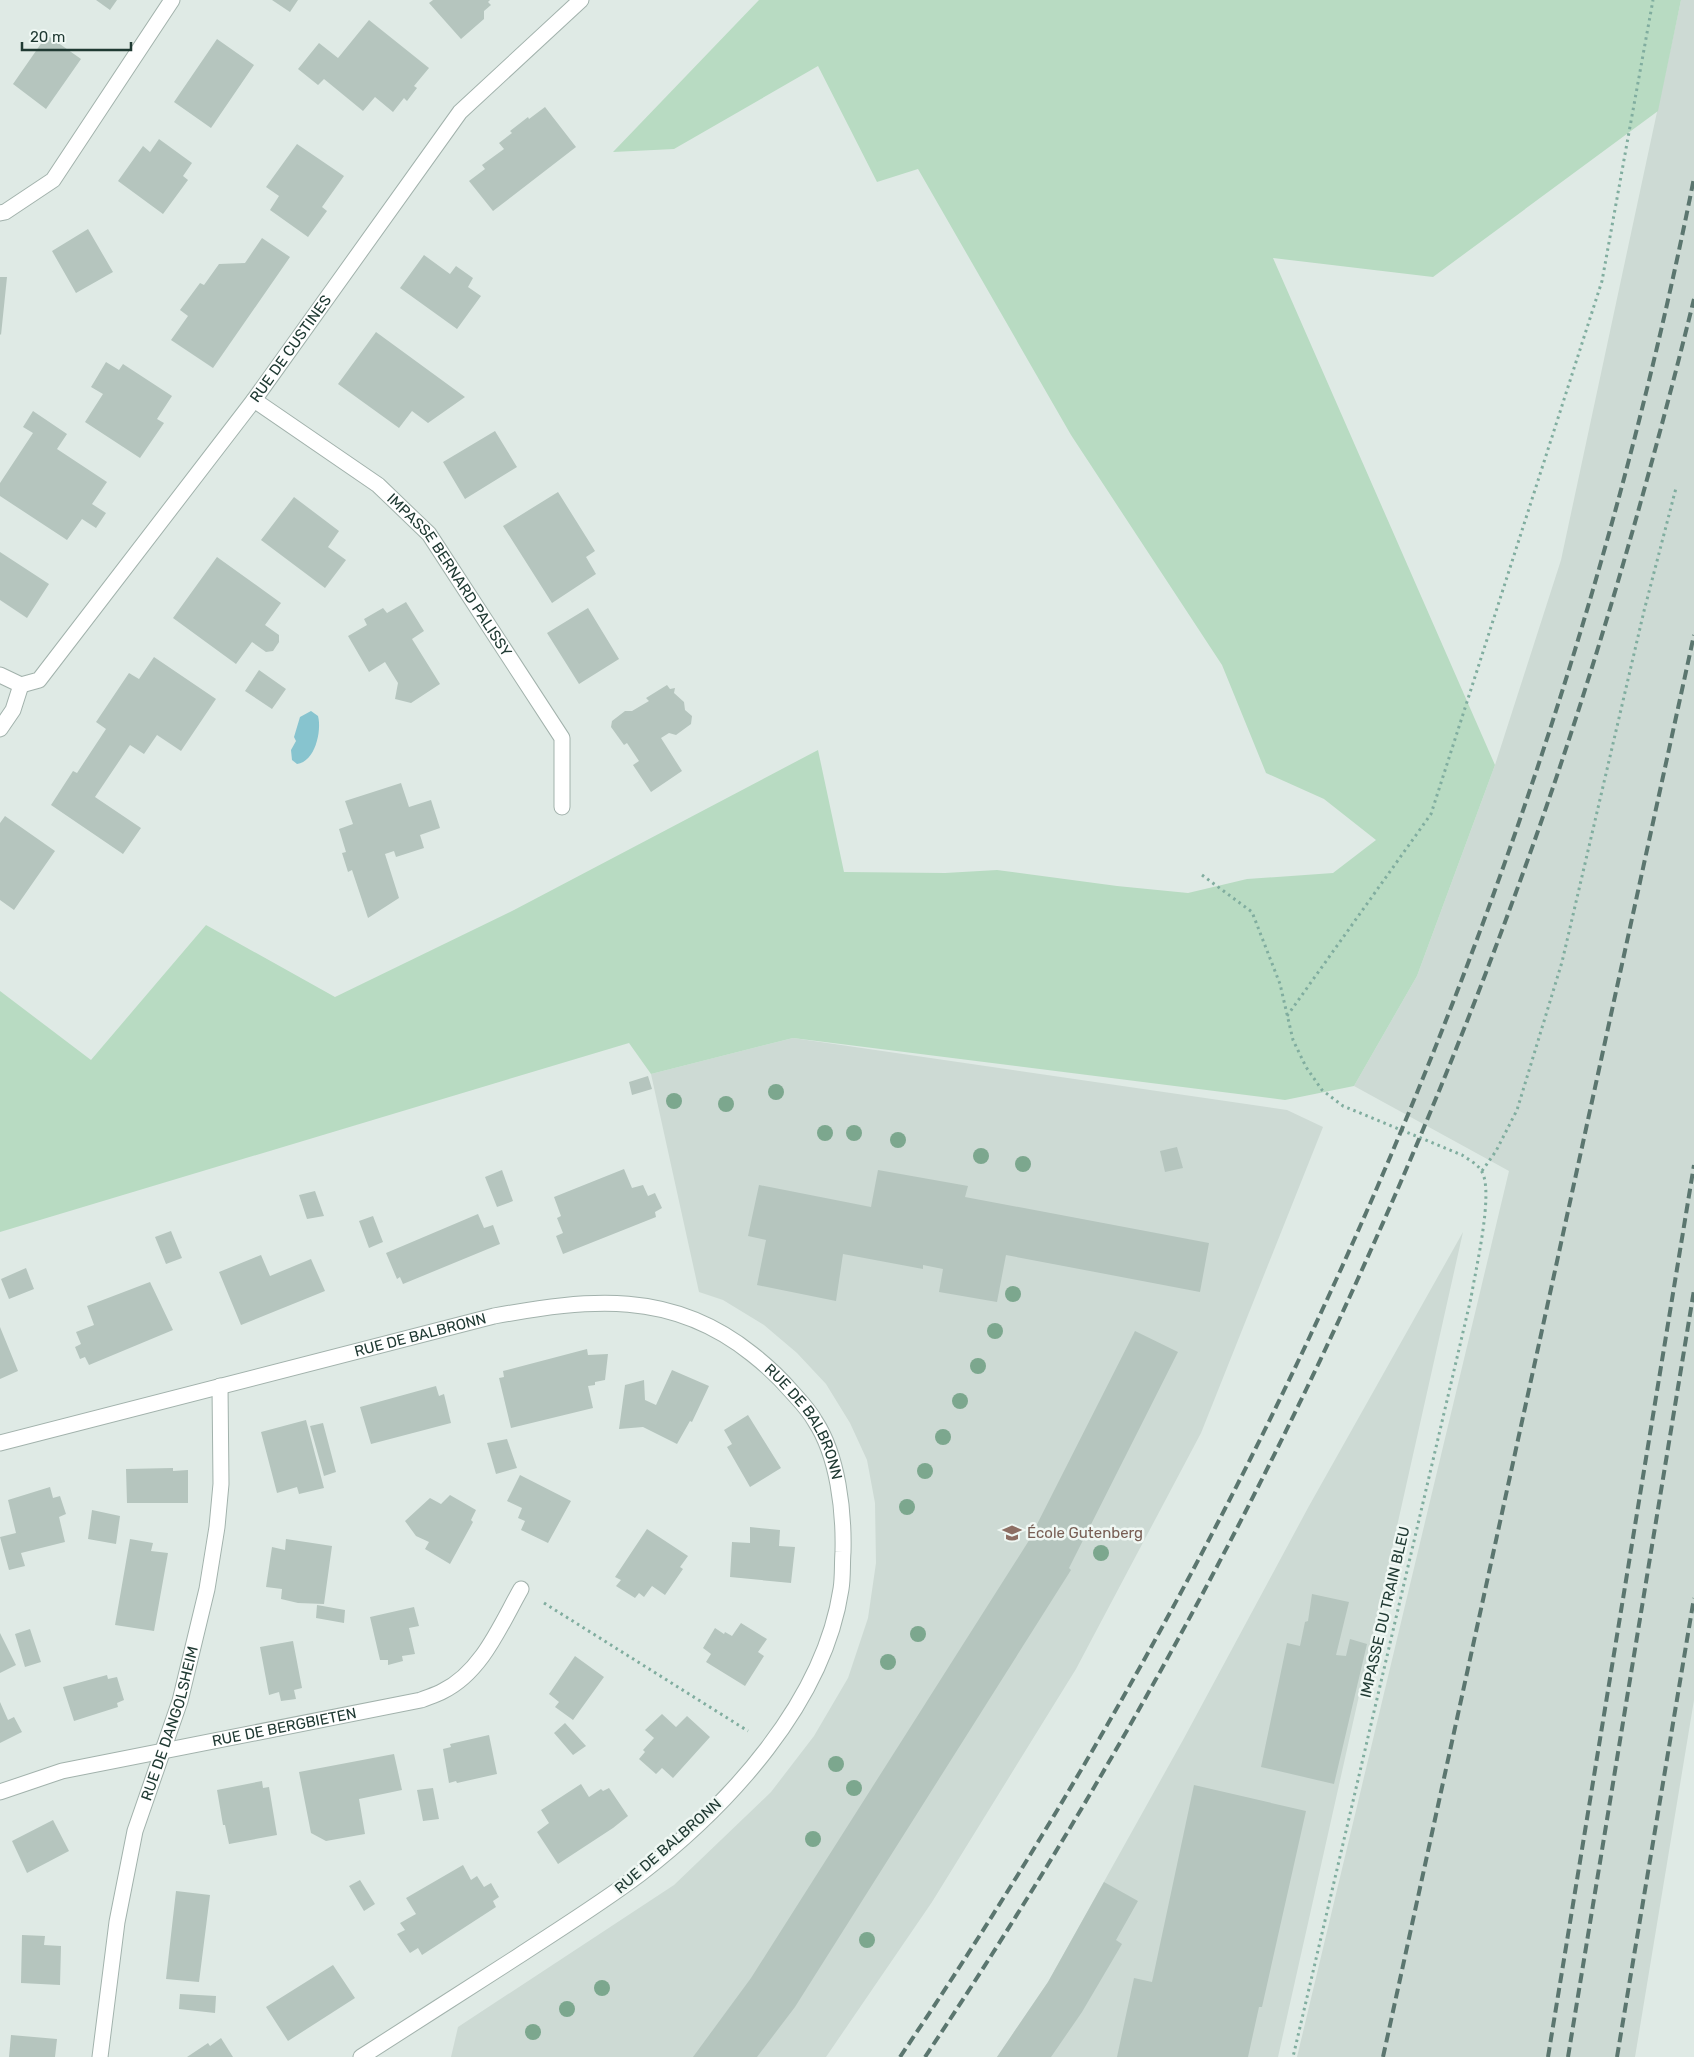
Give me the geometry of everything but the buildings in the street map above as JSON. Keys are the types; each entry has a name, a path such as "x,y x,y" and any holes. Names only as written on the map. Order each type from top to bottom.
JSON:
{"street":[{"path":"0,213 5,212 53,180 172,0"},
{"name":"RUE DE CUSTINES","path":"21,685 38,680 254,400 460,112 582,0"},
{"name":"IMPASSE BERNARD PALISSY","path":"254,400 378,485 429,534 562,738 562,807"},
{"path":"0,675 21,685 13,710 0,729"},
{"name":"RUE DE BALBRONN","path":"0,1443 484,1318 552,1306 633,1304 665,1309 696,1319 732,1338 760,1360 788,1387 816,1422 831,1456 841,1500 843,1535 841,1588 830,1633 811,1680 789,1718 770,1745 742,1779 706,1817 641,1873 596,1905 361,2057"},
{"name":"RUE DE DANGOLSHEIM","path":"100,2057 113,1949 135,1831 180,1701 196,1637 217,1528 221,1484 220,1386"},
{"name":"RUE DE BERGBIETEN","path":"0,1792 62,1771 421,1700 444,1691 466,1675 489,1646 521,1589"}],"path":[{"path":"1287,1016 1431,814 1602,281 1653,0"},
{"path":"1202,875 1252,912 1280,984 1292,1040 1306,1067 1322,1090 1342,1106 1462,1155 1482,1171 1496,1151 1517,1110 1562,962 1603,783 1676,488"},
{"name":"IMPASSE DU TRAIN BLEU","path":"1293,2057 1471,1298 1487,1197 1486,1180 1482,1171"},
{"path":"521,1589 770,1745"}],"shaded area":[{"path":"1681,0 1694,0 1694,1700 1635,2057 1297,2057 1509,1171 1354,1086 1417,976 1495,765 1561,560"},
{"name":"École Gutenberg","path":"793,1038 1287,1110 1323,1127 1201,1433 1076,1669 932,1902 826,2057 451,2057 458,2027 674,1885 771,1792 814,1736 848,1678 868,1618 876,1563 875,1503 867,1460 850,1423 826,1384 797,1353 764,1325 723,1300 699,1292 651,1074"},
{"path":"1463,1232 1278,2057 997,2057 1048,1982 1183,1740 1309,1506"}],"green space":[{"path":"759,0 1681,0 1658,111 1433,277 1273,258 1495,765 1417,976 1354,1086 1285,1100 793,1038 651,1074 629,1043 0,1232 0,991 91,1060 206,925 335,997 514,910 818,750 844,872 945,873 997,870 1117,886 1188,893 1247,879 1333,873 1376,840 1324,799 1266,773 1222,665 1071,435 918,169 877,182 818,66 674,149 613,152"}],"water":[{"path":"311,711 318,716 319,722 316,745 308,758 297,764 292,760 291,750 296,741 294,737 300,717"}],"railway":[{"path":"900,2057 1039,1841 1167,1619 1284,1390 1390,1156 1485,918 1567,675 1637,428 1694,178"},
{"path":"925,2057 1014,1919 1100,1778 1181,1634 1257,1488 1329,1340 1397,1190 1460,1038 1545,812 1592,667 1636,520 1694,299"},
{"path":"1383,2057 1694,635"},
{"path":"1548,2057 1694,1165"},
{"path":"1568,2057 1694,1290"},
{"path":"1617,2057 1694,1598"}],"place":[{"name":"École Gutenberg","path":"1012,1533"}]}
